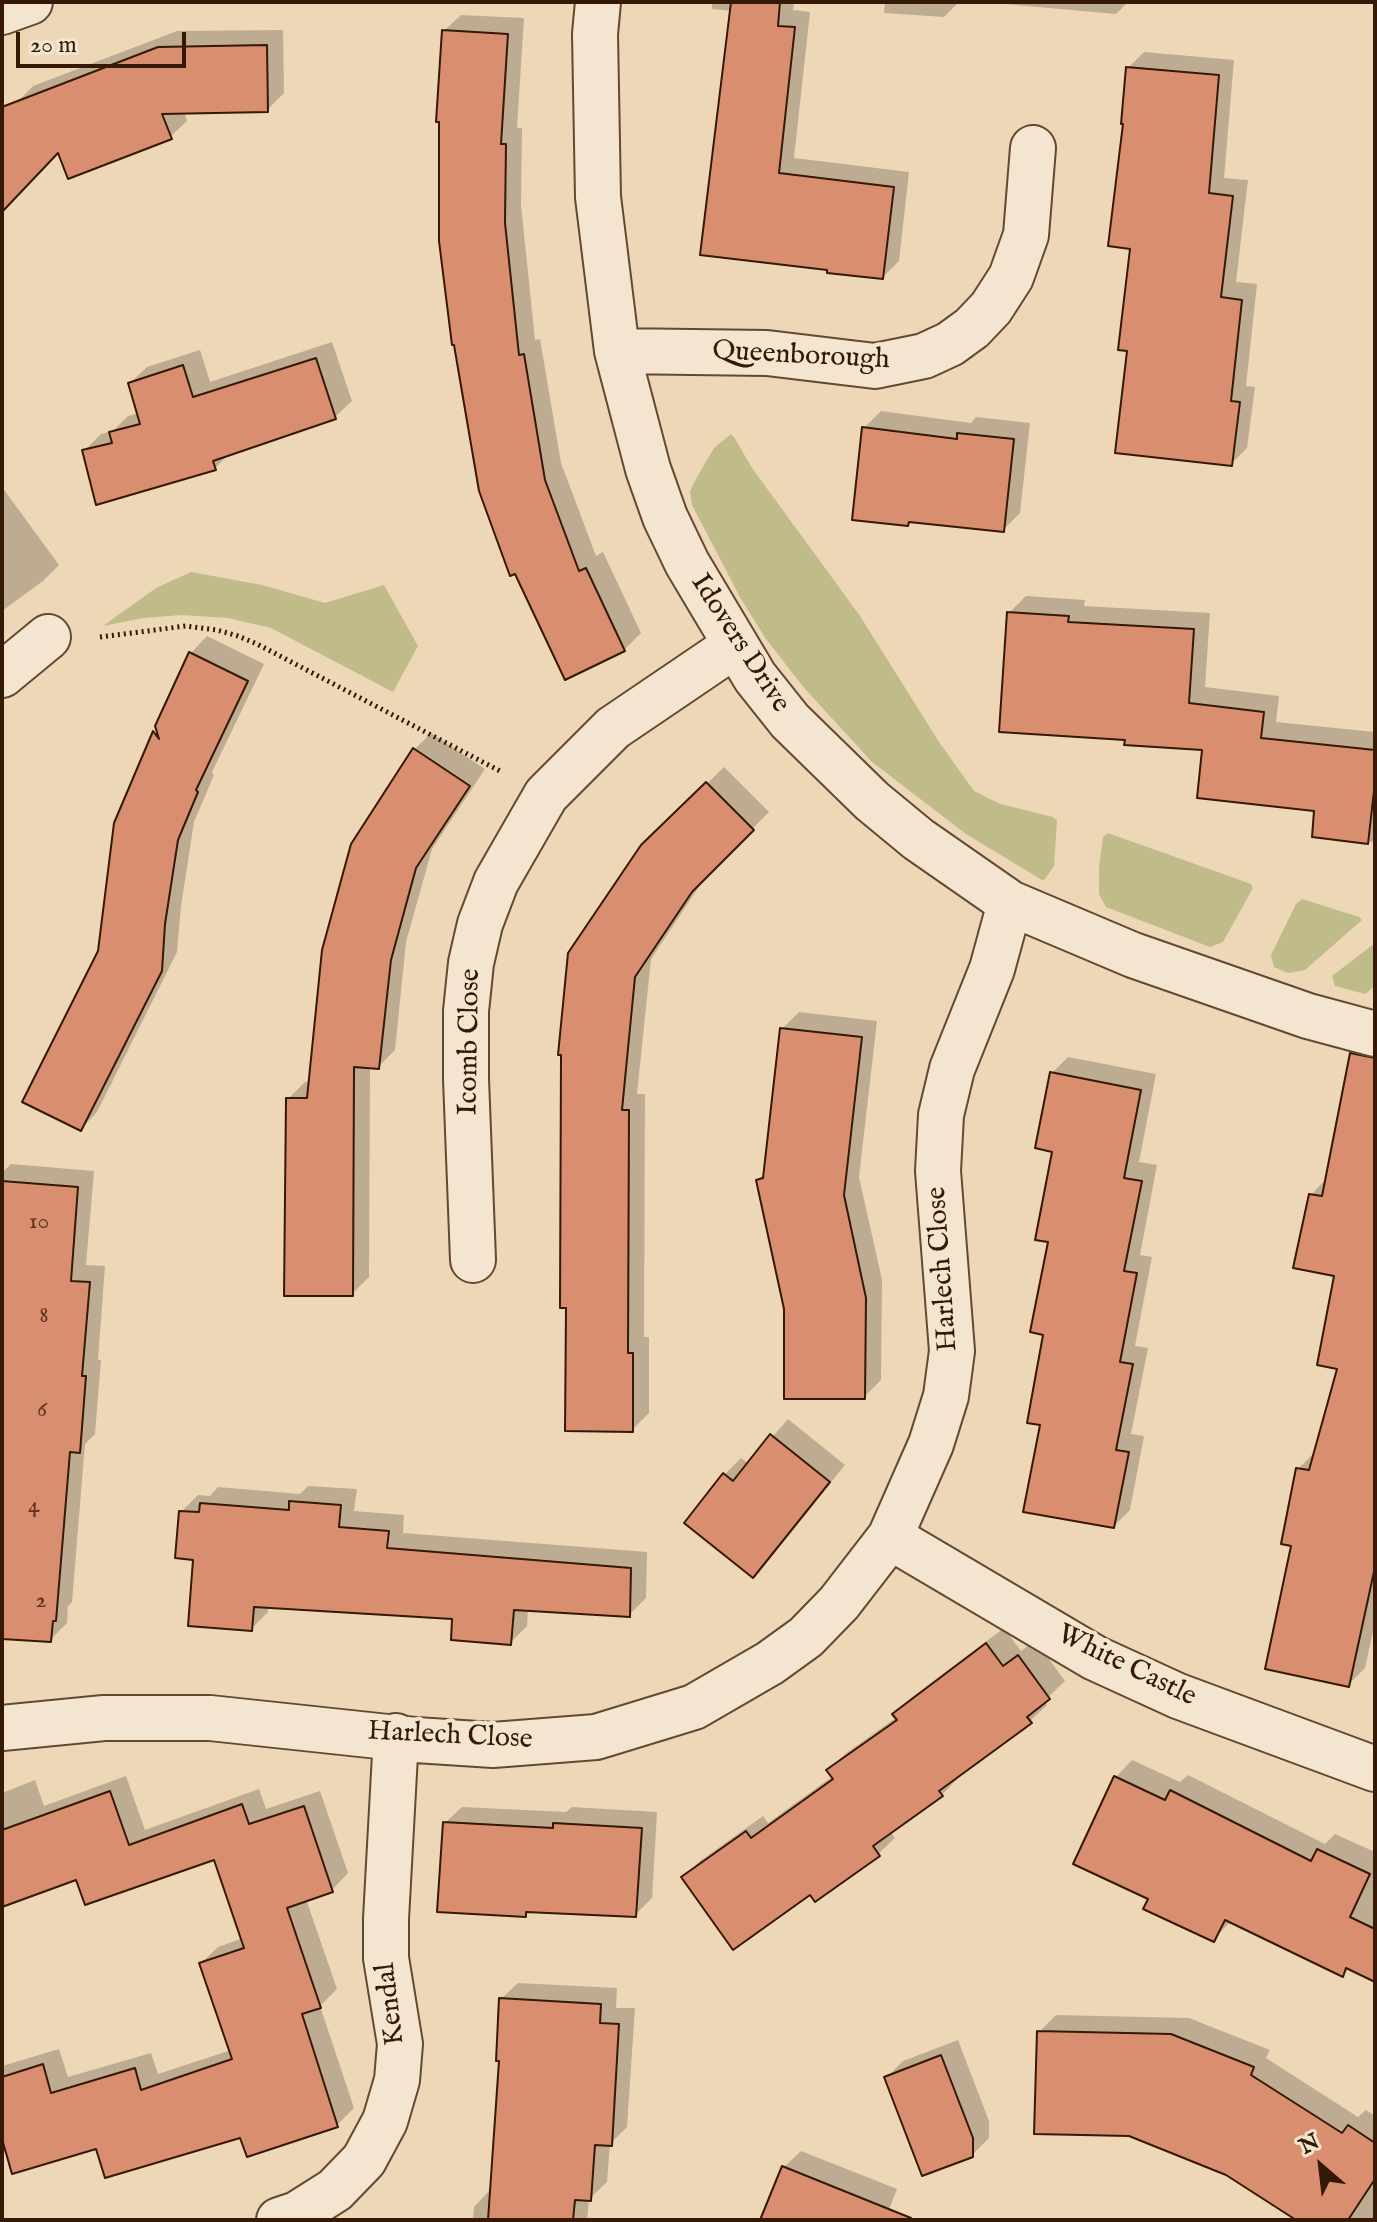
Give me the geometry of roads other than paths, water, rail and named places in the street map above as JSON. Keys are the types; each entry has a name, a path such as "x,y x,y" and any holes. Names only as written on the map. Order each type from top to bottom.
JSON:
{"street":[{"path":"2,12 30,2"},
{"name":"Idovers Drive","path":"598,2 595,34 598,197 617,351 648,469 665,517 687,563 755,677 790,721 872,801 918,839 1010,903 1133,955 1308,1016 1375,1034"},
{"name":"Queenborough","path":"617,351 767,353 875,366 924,356 950,344 972,328 991,308 1011,277 1026,235 1033,148"},
{"path":"2,675 68,639"},
{"name":"Icomb Close","path":"473,1260 466,1011 471,963 480,924 496,882 546,795 613,728 734,646"},
{"name":"Harlech Close","path":"2,1728 104,1718 210,1718 493,1745 596,1737 694,1707 770,1663 806,1637 839,1603 890,1537 926,1458 946,1396 952,1351 938,1171 941,1115 952,1069 992,969 1010,903"},
{"name":"White Castle","path":"890,1537 1095,1658 1178,1696 1375,1769"},
{"name":"Kendal","path":"279,2220 297,2214 335,2190 364,2160 385,2121 397,2080 400,2044 391,1998 386,1932 396,1736"}]}
